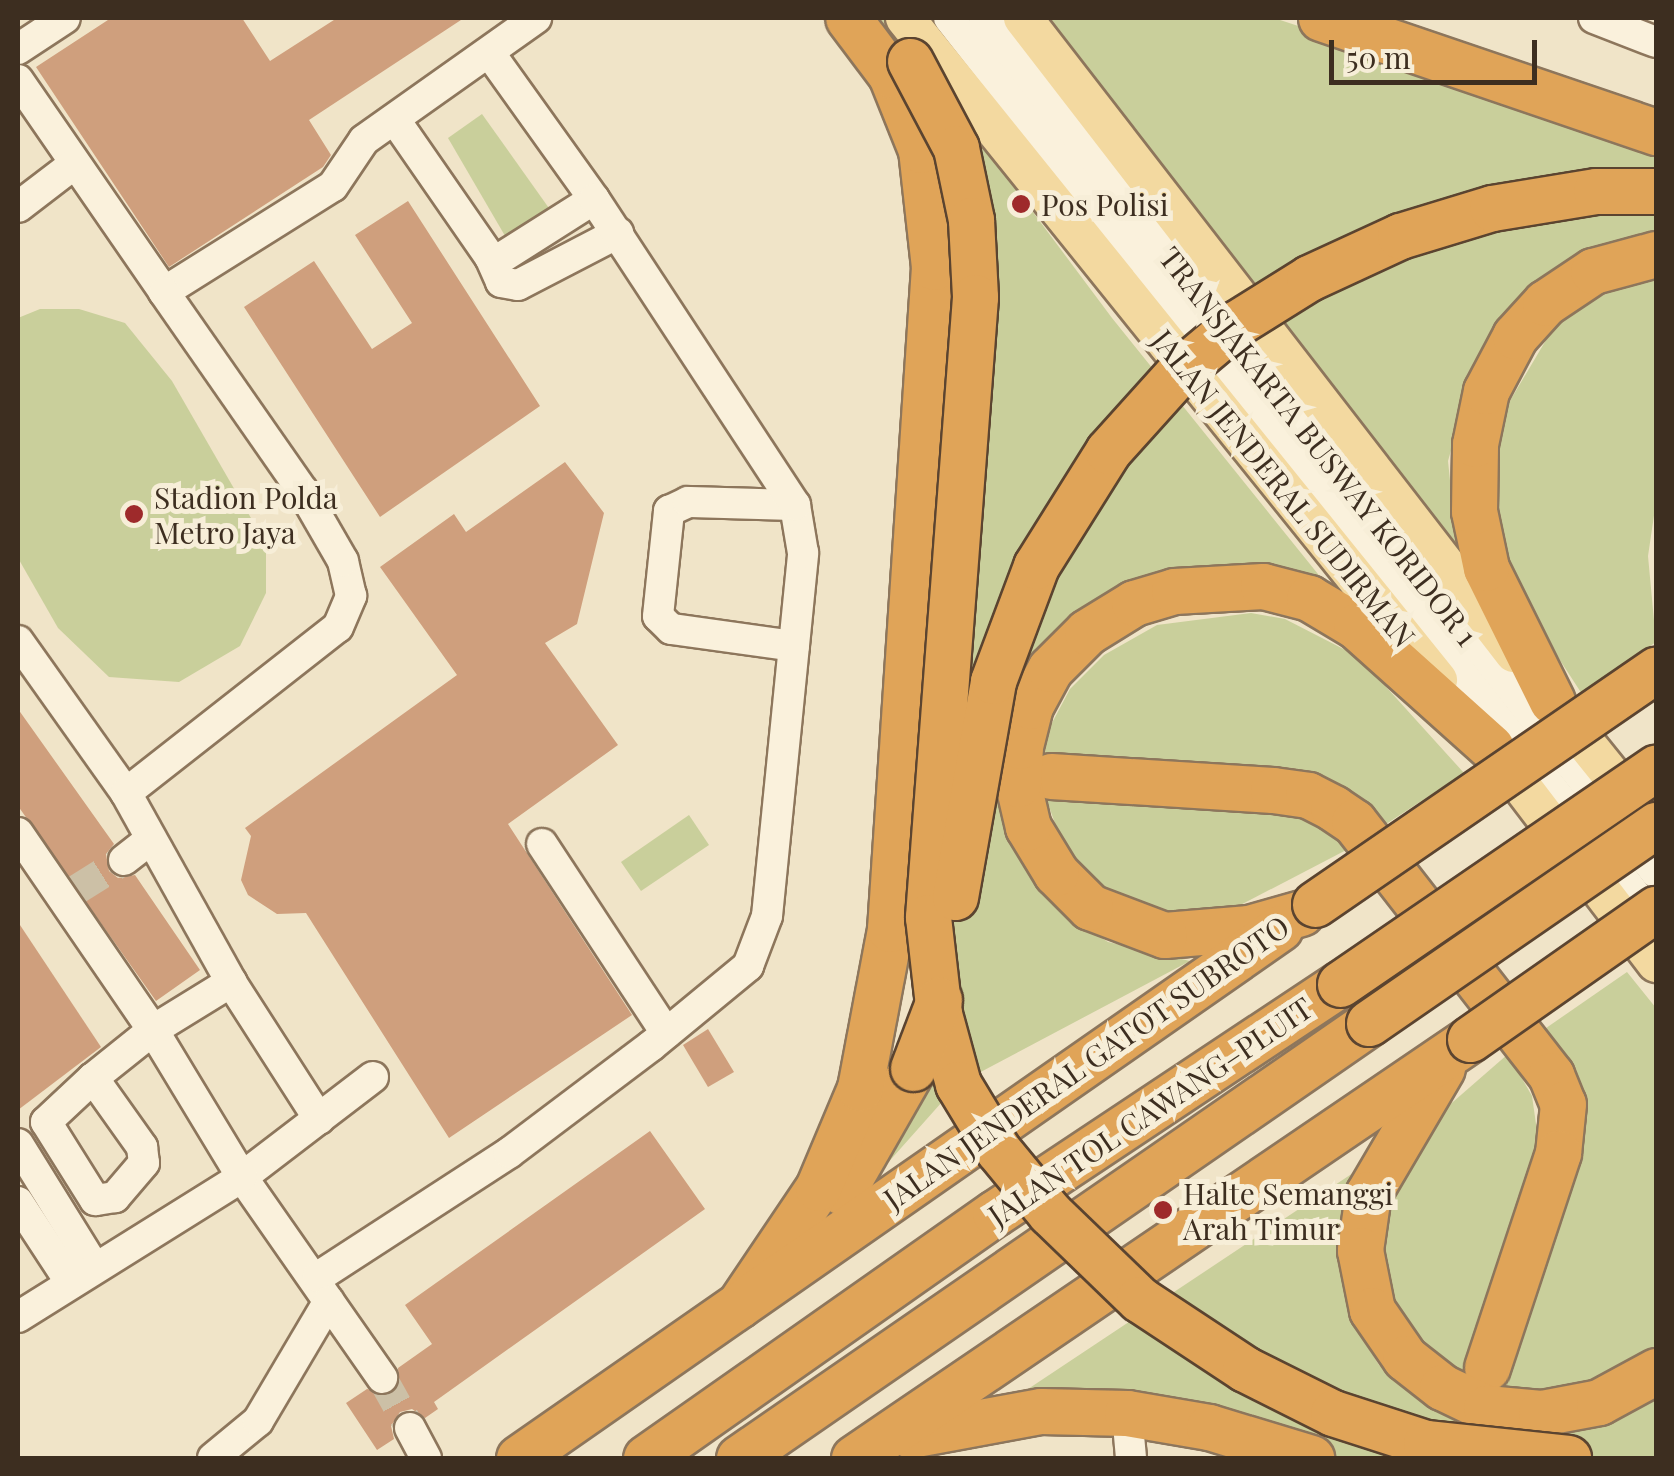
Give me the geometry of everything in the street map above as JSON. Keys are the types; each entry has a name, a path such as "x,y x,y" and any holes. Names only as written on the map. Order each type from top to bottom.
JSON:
{"highway":[{"path":"739,1306 818,1188 860,1088 890,930 910,749 934,330 932,235 922,150 891,75 848,18"},
{"path":"880,18 907,39 956,148 971,220 975,296 928,916 939,1014 958,1084 998,1150 1050,1213 1139,1298 1244,1369 1334,1413 1426,1442 1568,1458"},
{"path":"1321,18 1656,132"},
{"path":"796,1266 913,1068 941,995 971,781 994,681 1036,566 1108,451 1181,370 1237,323 1309,278 1400,236 1492,208 1596,191 1656,191"},
{"path":"1552,702 1486,568 1474,511 1475,444 1486,390 1515,336 1556,294 1593,271 1656,254"},
{"path":"1308,908 1249,928 1164,935 1090,908 1056,874 1028,827 1018,784 1020,746 1030,706 1050,669 1087,632 1134,603 1174,590 1236,585 1309,598 1356,626 1491,747"},
{"name":"JALAN JENDERAL GATOT SUBROTO","path":"519,1458 1656,670"},
{"name":"JALAN TOL CAWANG–PLUIT","path":"646,1458 995,1213 1656,768"},
{"path":"1051,776 1274,790 1308,794 1334,808 1354,822 1551,1075 1564,1104 1558,1153 1488,1368"},
{"name":"JALAN TOL CAWANG–PLUIT","path":"739,1458 1656,828"},
{"path":"868,1455 1656,909"},
{"path":"1462,1044 1368,1194 1360,1250 1372,1310 1405,1358 1442,1386 1486,1408 1541,1413 1599,1402 1656,1371"},
{"path":"868,1455 931,1428 1040,1411 1127,1413 1209,1427 1311,1458"}],"main road":[{"path":"1023,18 1552,702 1656,828"},
{"name":"JALAN JENDERAL SUDIRMAN","path":"907,39 1491,747 1656,963"}],"lane":[{"path":"18,49 65,18"},
{"path":"164,292 333,186 364,140 491,55 536,18"},
{"name":"TRANSJAKARTA BUSWAY KORIDOR 1","path":"949,18 1656,921"},
{"name":"TRANSJAKARTA BUSWAY KORIDOR 1","path":"984,18 1656,873"},
{"path":"1594,18 1656,42"},
{"path":"213,1458 258,1421 323,1289 666,1034 748,966 767,916 803,553 795,505 618,233 491,55"},
{"path":"18,80 302,490 343,561 352,596 338,627 126,793"},
{"path":"395,120 490,257 501,282 518,285 618,233"},
{"path":"18,207 74,164"},
{"path":"490,257 501,258 594,200"},
{"path":"794,646 671,629 658,616 669,511 688,502 795,505"},
{"path":"18,641 126,793 231,982 319,1119"},
{"path":"18,833 69,895 242,1176 382,1378"},
{"path":"124,860 151,839"},
{"path":"542,844 666,1034"},
{"path":"83,1276 18,1143 152,1030 231,982"},
{"path":"18,1317 242,1176 373,1077"},
{"path":"46,1122 95,1200 114,1197 144,1163 142,1147 93,1078"},
{"path":"18,1202 83,1276"},
{"path":"1127,1413 1131,1458"},
{"path":"410,1428 426,1458"}],"green space":[{"path":"880,18 888,18 1112,318 1326,584 1276,580 1058,637 1014,838 1026,868 1069,917 1108,942 1190,961 958,1084 796,1266 938,1003 910,61"},
{"path":"1045,18 1274,18 1656,144 1656,236 1472,375 1448,461 1458,558"},
{"path":"482,114 551,211 508,241 448,138"},
{"path":"1656,270 1656,502 1648,556 1656,642 1582,694 1500,568 1493,472 1501,416 1552,330 1587,303"},
{"name":"Stadion Polda Metro Jaya","path":"40,309 79,309 125,323 172,381 266,544 266,593 240,646 179,682 109,677 58,628 18,558 18,318"},
{"path":"1251,613 1285,619 1359,657 1464,773 1374,832 1362,817 1043,764 1045,736 1070,689 1104,655 1157,625"},
{"path":"1042,787 1292,806 1352,847 1227,912 1150,917 1071,868"},
{"path":"689,815 709,845 641,891 621,862"},
{"path":"1627,972 1656,1008 1656,1354 1602,1387 1535,1398 1494,1391 1570,1146 1536,1035"},
{"path":"1508,1054 1532,1096 1539,1145 1465,1378 1426,1354 1393,1307 1381,1251 1388,1202 1414,1147 1446,1108"},
{"path":"1353,1173 1338,1240 1353,1323 1379,1365 1414,1394 1483,1431 1545,1436 1611,1423 1656,1395 1656,1458 1311,1458 998,1409"}],"building":[{"path":"111,18 242,18 270,61 337,18 464,18 309,120 331,155 323,167 169,267 36,67"},
{"path":"408,201 540,406 380,517 244,307 314,261 372,349 412,323 355,235"},
{"path":"565,462 604,513 577,624 545,643 618,745 508,824 632,1015 449,1138 306,913 277,914 248,895 241,880 251,836 245,828 457,675 380,567 454,514 466,532"},
{"path":"18,709 114,844 106,854 109,871 118,878 135,875 200,970 156,1001 18,806"},
{"path":"18,922 101,1047 18,1110"},
{"path":"708,1029 734,1072 708,1087 683,1045"},
{"path":"650,1131 705,1209 434,1402 438,1409 425,1418 412,1409 400,1412 391,1426 394,1439 377,1450 346,1403 367,1389 392,1394 399,1385 398,1368 432,1344 405,1305"}],"tunnel":[{"path":"76,890 124,860"},
{"path":"382,1378 410,1428"}],"place":[{"name":"Pos Polisi","path":"1021,204"},
{"name":"Stadion Polda Metro Jaya","path":"134,514"},
{"name":"Halte Semanggi Arah Timur","path":"1163,1210"}]}
